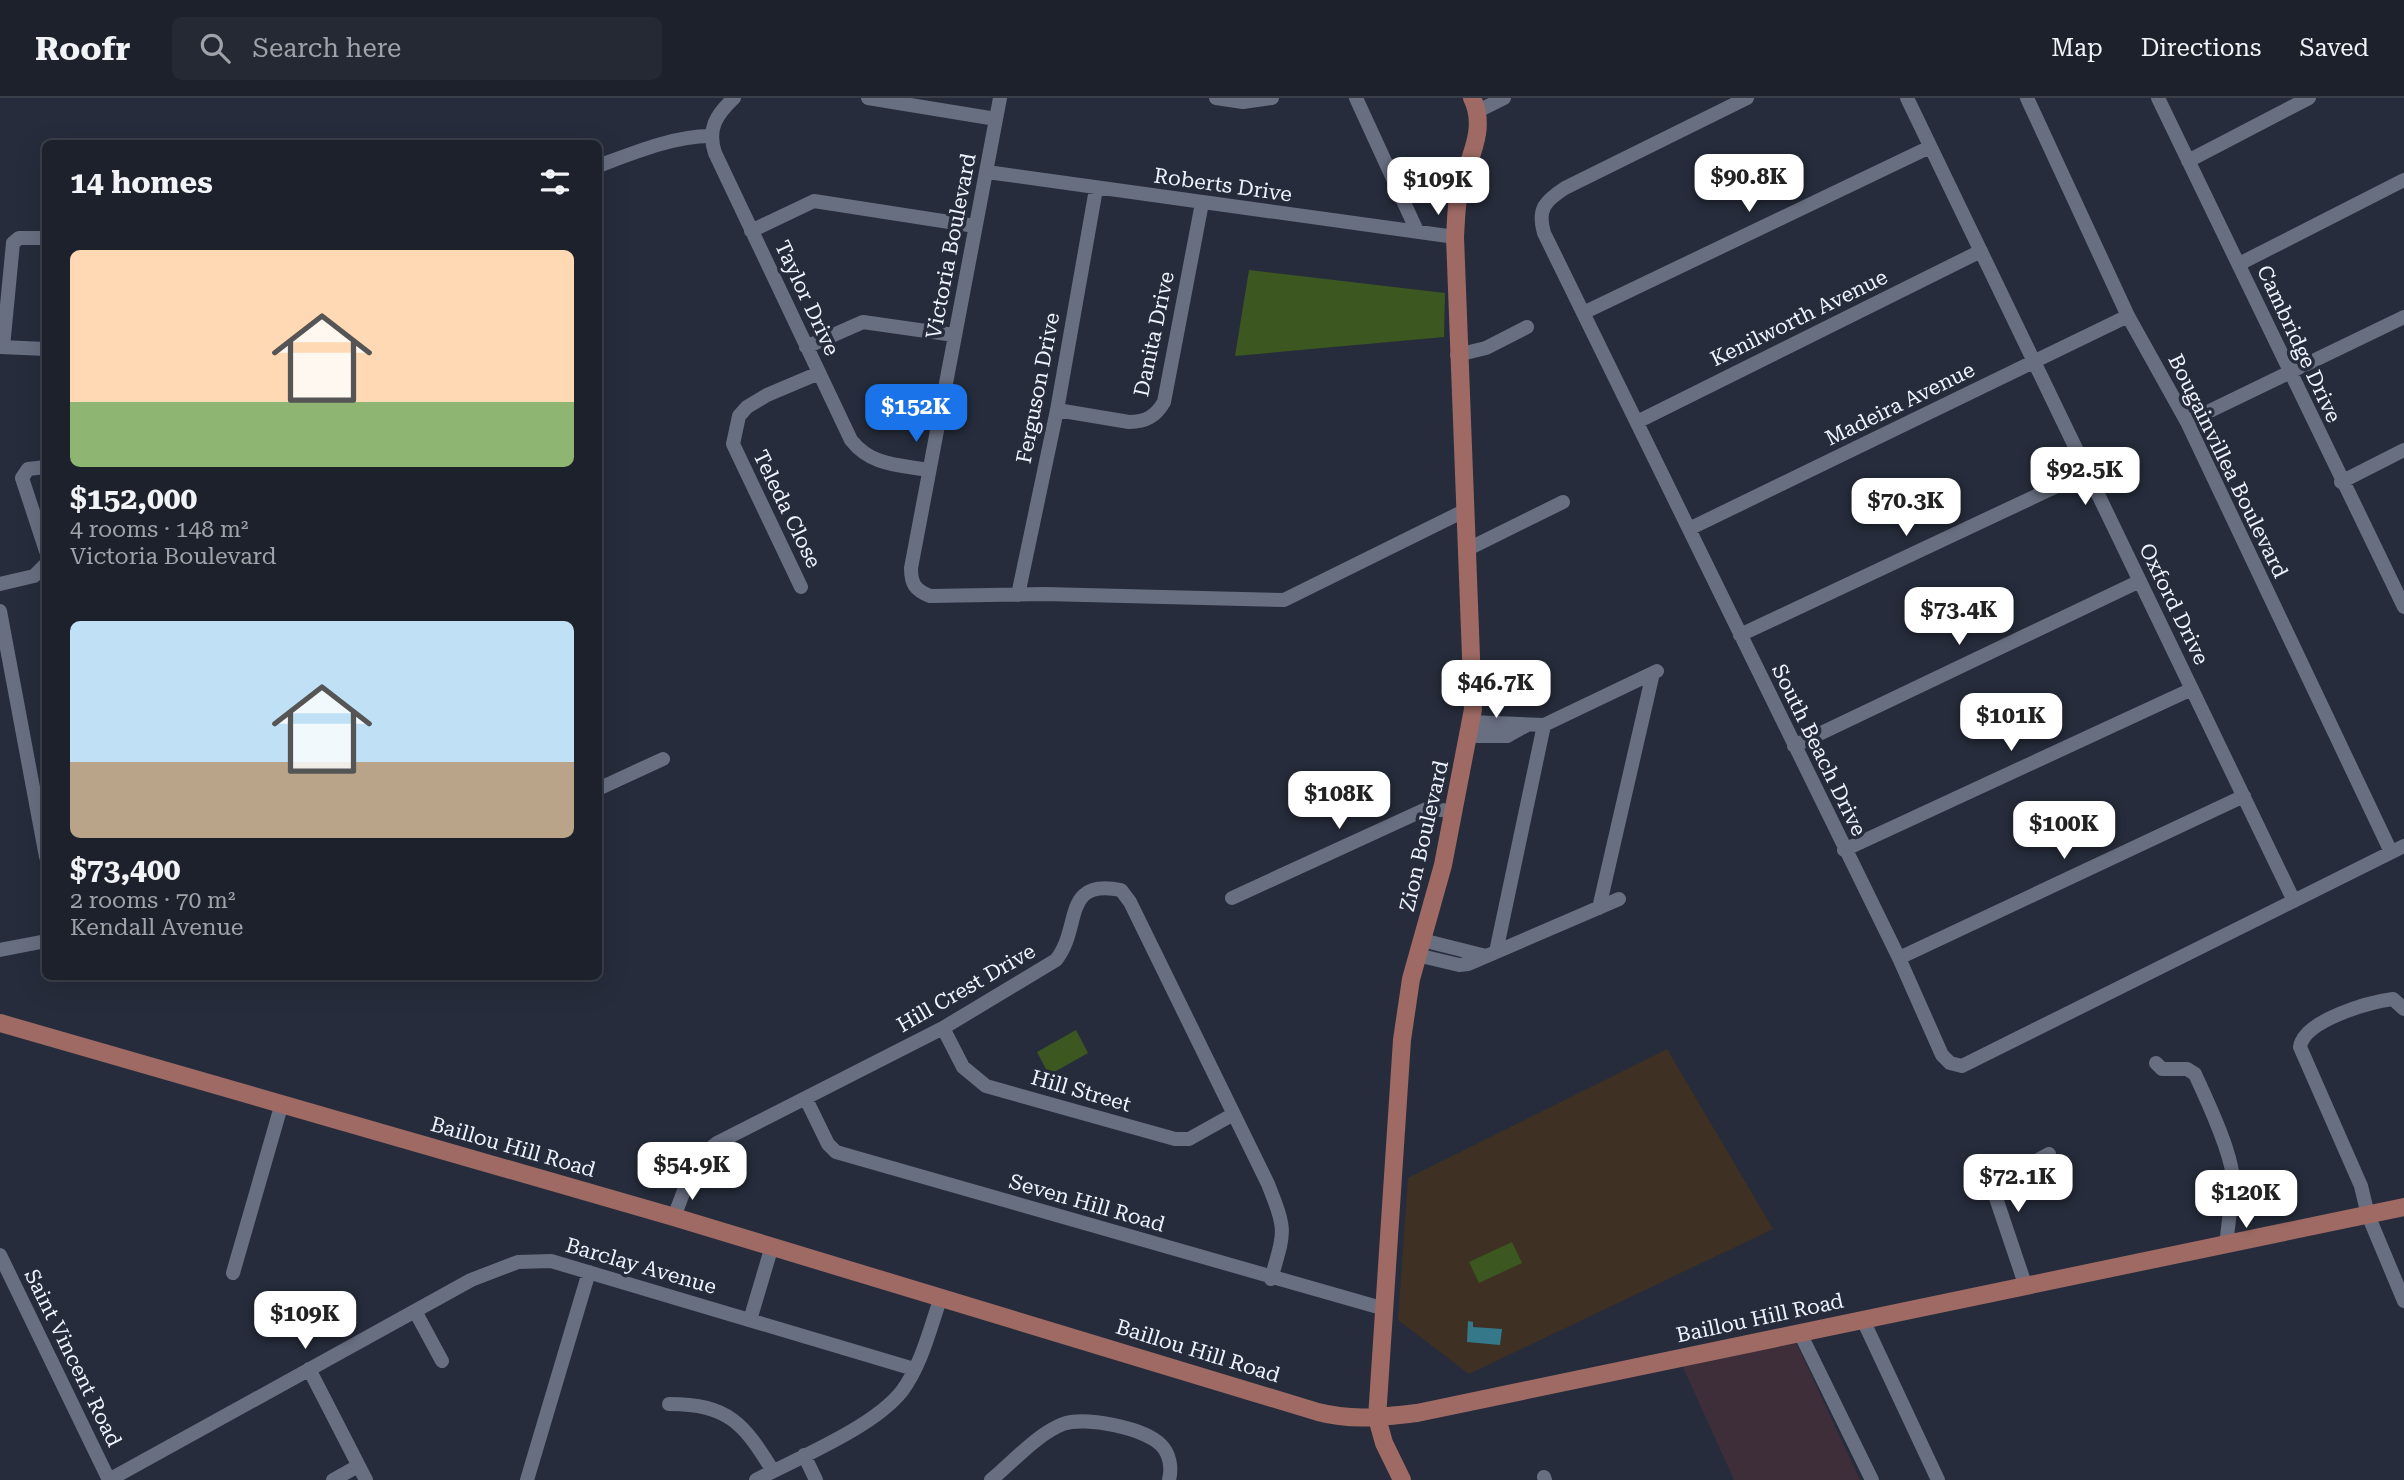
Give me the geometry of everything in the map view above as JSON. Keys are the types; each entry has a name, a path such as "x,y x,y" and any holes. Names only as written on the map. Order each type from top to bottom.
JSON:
{"main road":[{"name":"Zion Boulevard","path":"1377,1418 1403,1030 1420,948 1455,811 1471,729 1455,237 1459,196 1479,127 1475,104"},
{"name":"Baillou Hill Road","path":"0,1023 674,1217 1318,1412 1347,1418 1377,1418 1430,1410 2404,1207"},
{"path":"1377,1418 1384,1443 1402,1480"}],"street":[{"path":"602,165 660,146 698,136 710,136 713,122 734,98"},
{"path":"868,98 996,119"},
{"name":"Victoria Boulevard","path":"1000,98 929,470 911,581 919,592 930,596 1018,594"},
{"path":"1216,98 1243,102 1272,98"},
{"path":"1356,98 1417,232"},
{"path":"1475,104 1504,98"},
{"name":"South Beach Drive","path":"1748,98 1565,188 1542,208 1539,218 1583,313 1691,528 1844,850 1899,958 1942,1055 1951,1063 1962,1066 2398,849"},
{"name":"Oxford Drive","path":"1906,98 2294,901"},
{"name":"Bougainvillea Boulevard","path":"2027,98 2128,316 2187,422 2398,849"},
{"name":"Cambridge Drive","path":"2158,98 2341,482 2400,588 2404,607"},
{"path":"2189,161 2309,98"},
{"name":"Taylor Drive","path":"710,136 715,153 806,347 859,450 880,462 929,470"},
{"path":"1583,313 1930,147"},
{"name":"Roberts Drive","path":"987,172 1455,237"},
{"path":"2239,264 2404,180"},
{"name":"Ferguson Drive","path":"1018,594 1057,410 1096,189"},
{"path":"751,231 814,201 975,226"},
{"name":"Danita Drive","path":"1057,410 1129,422 1140,422 1159,411 1164,402 1202,203"},
{"path":"42,237 19,238 13,243 2,347 42,349"},
{"name":"Kenilworth Avenue","path":"1637,422 1981,251"},
{"name":"Madeira Avenue","path":"1691,528 2128,316"},
{"path":"2187,422 2404,317"},
{"path":"806,347 863,322 954,335"},
{"path":"1457,355 1486,348 1527,327"},
{"name":"Teleda Close","path":"801,587 733,444 739,416 747,407 767,395 819,373"},
{"path":"2341,482 2404,450"},
{"path":"42,467 28,469 22,478 42,538"},
{"path":"1740,635 2087,472"},
{"path":"1466,550 1563,502"},
{"path":"1018,594 1284,600 1464,511"},
{"path":"0,584 34,576 42,568"},
{"path":"1794,746 2140,581"},
{"path":"0,611 42,836"},
{"path":"1471,729 1544,725 1657,671 1599,908"},
{"path":"1844,850 2192,689"},
{"path":"1491,954 1544,725"},
{"path":"602,787 663,759"},
{"path":"1899,958 2244,796"},
{"path":"1232,898 1426,809 1455,811"},
{"name":"Hill Crest Drive","path":"674,1217 696,1159 717,1143 943,1028 1056,960 1066,948 1074,909 1089,890 1105,887 1121,890 1282,1220 1284,1234 1271,1279"},
{"path":"1420,948 1491,954 1619,899"},
{"path":"0,950 42,942"},
{"path":"2404,1009 2393,999 2371,1002 2323,1023 2301,1041 2301,1053 2361,1186 2368,1215 2404,1301"},
{"name":"Hill Street","path":"943,1028 963,1068 986,1086 1175,1139 1189,1139 1232,1115"},
{"path":"2156,1063 2162,1069 2187,1069 2195,1074 2229,1155 2232,1178 2226,1245"},
{"name":"Seven Hill Road","path":"806,1099 828,1144 836,1152 1271,1279 1385,1309"},
{"path":"233,1273 282,1103"},
{"path":"2026,1287 1996,1198 2004,1178 2049,1154"},
{"path":"750,1320 772,1246"},
{"name":"Saint Vincent Road","path":"0,1255 109,1480"},
{"name":"Barclay Avenue","path":"109,1480 484,1274 518,1262 551,1261 915,1369"},
{"path":"527,1480 589,1272"},
{"path":"756,1480 874,1416 902,1391 915,1369 942,1297"},
{"path":"415,1311 442,1361"},
{"path":"1863,1320 1938,1480"},
{"path":"1800,1333 1871,1480"},
{"path":"309,1369 366,1480"},
{"path":"669,1404 700,1405 726,1414 751,1435 773,1471"},
{"path":"991,1480 1052,1429 1068,1422 1084,1420 1140,1433 1159,1443 1169,1460 1169,1480"},
{"path":"804,1455 816,1480"},
{"path":"333,1480 358,1466"}],"shaded area":[{"path":"1667,1049 1773,1229 1469,1374 1398,1320 1408,1178"},
{"path":"1795,1340 1860,1480 1734,1480 1681,1363"}],"green space":[{"path":"1249,270 1445,293 1444,337 1235,356"},
{"path":"1076,1030 1088,1053 1049,1075 1037,1052"},
{"path":"1512,1242 1522,1263 1479,1283 1469,1262"}],"water":[{"path":"1468,1321 1473,1322 1473,1327 1502,1329 1500,1345 1467,1342"}]}
